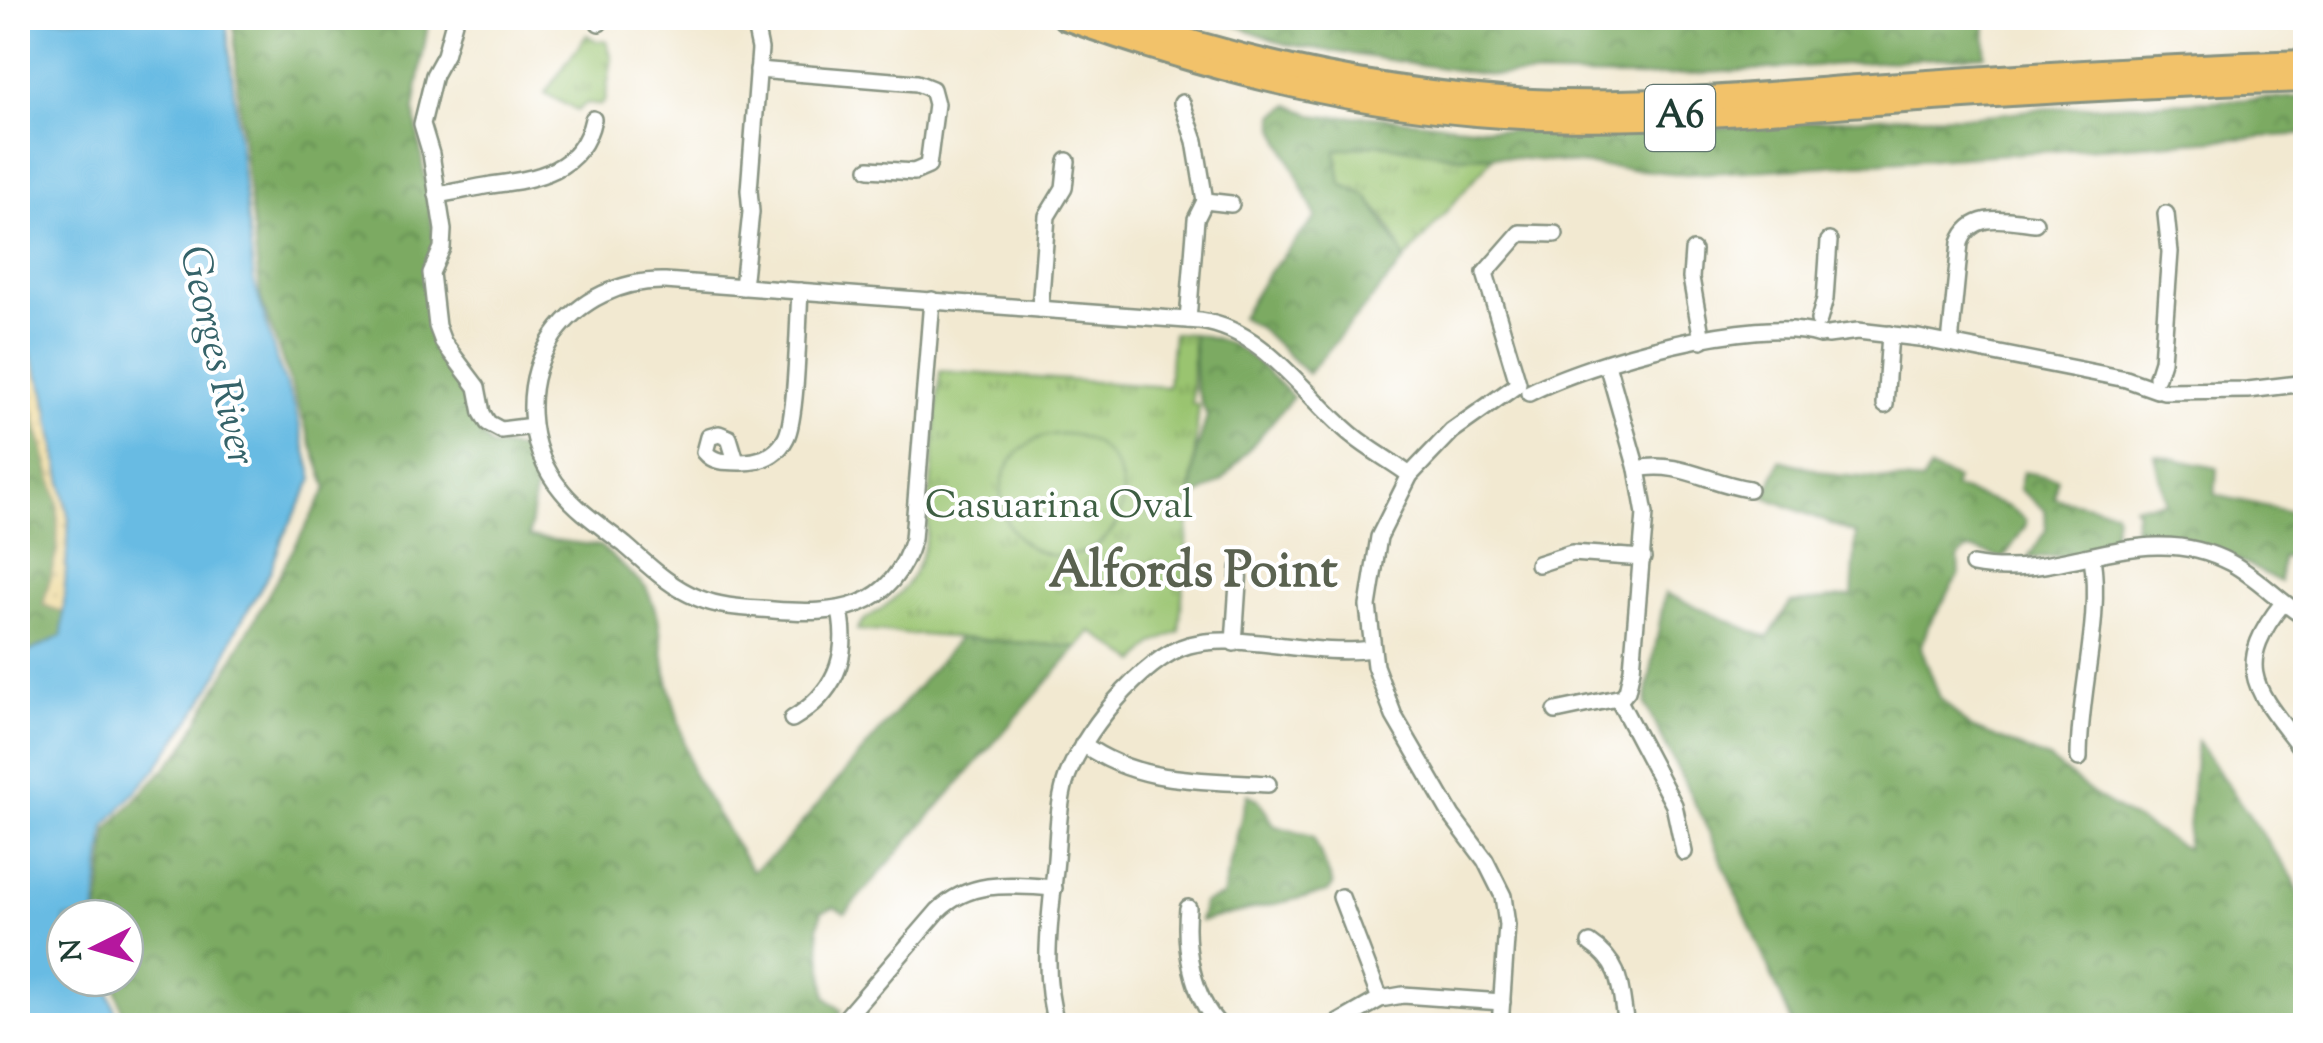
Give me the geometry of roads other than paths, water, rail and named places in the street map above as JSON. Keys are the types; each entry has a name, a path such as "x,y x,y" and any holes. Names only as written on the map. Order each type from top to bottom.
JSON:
{"highway":[{"name":"A6","path":"1066,18 1191,60 1280,84 1404,106 1512,117 1656,119 2036,92 2306,80"},
{"name":"A6","path":"1117,18 1234,54 1341,78 1442,94 1553,102 1659,101 2052,73 2306,62"}],"street":[{"path":"455,18 445,55 434,75 422,124 431,154 443,242 430,279 440,338 476,387 488,423 501,430 533,426"},
{"path":"742,286 751,212 759,36 746,18"},
{"path":"758,70 917,82 932,88 936,104 928,166 914,172 869,169"},
{"path":"1182,103 1195,141 1205,201 1196,219 1188,320"},
{"path":"437,195 526,181 553,172 578,154 593,120"},
{"path":"1040,309 1047,216 1064,188 1068,161"},
{"path":"1205,201 1231,204"},
{"path":"2161,379 2170,252 2166,214"},
{"path":"1950,344 1960,243 1965,230 1976,222 1991,219 2035,223"},
{"path":"1523,386 1486,283 1486,273 1515,236 1524,232 1555,234"},
{"path":"1824,325 1830,241"},
{"path":"1693,251 1691,278 1702,340"},
{"path":"932,300 915,527 909,551 884,588 867,601 840,610 806,612 729,606 683,591 567,497 544,464 533,426 532,394 542,357 564,323 593,298 614,288 646,281 932,300 1225,326 1247,336 1352,436 1410,475"},
{"path":"736,462 766,458 780,448 789,434 800,291"},
{"path":"1500,1026 1507,926 1498,883 1452,816 1394,716 1371,650 1369,590 1379,536 1410,475 1452,430 1523,386 1702,340 1824,325 1950,344 2126,380 2161,379 2196,390 2248,390 2306,383"},
{"path":"1885,405 1890,334"},
{"path":"1556,711 1618,698 1625,694 1629,684 1645,514 1638,469 1607,364"},
{"path":"1638,469 1669,465 1749,489"},
{"path":"1973,565 2052,565 2141,545 2182,547 2230,562 2306,618"},
{"path":"1538,564 1572,553 1643,558"},
{"path":"2079,758 2082,690 2096,601 2092,556"},
{"path":"1234,643 1240,568"},
{"path":"2283,604 2258,639 2254,672 2261,693 2306,756"},
{"path":"792,718 816,702 838,672 845,644 840,610"},
{"path":"1057,1026 1048,975 1062,794 1084,744 1141,675 1165,654 1195,643 1341,652 1371,650"},
{"path":"1618,698 1674,805 1684,852"},
{"path":"1084,744 1114,764 1144,774 1268,784"},
{"path":"839,1026 938,911 955,898 995,885 1054,888"},
{"path":"1342,897 1380,1000"},
{"path":"1188,908 1188,941 1199,993 1220,1026"},
{"path":"1590,942 1608,956 1616,969 1626,1026"},
{"path":"1333,1026 1380,1000 1412,995 1502,1002"}],"water":[{"name":"Georges River","path":"18,18 226,18 254,281 295,407 313,479 201,704 155,770 105,826 97,898 45,898 45,998 111,998 120,1025 18,1025 18,657 62,636 69,520 45,392 18,322"}],"district":[{"name":"Alfords Point","path":"1193,574"}],"park label":[{"name":"Casuarina Oval","path":"1059,507"}]}
